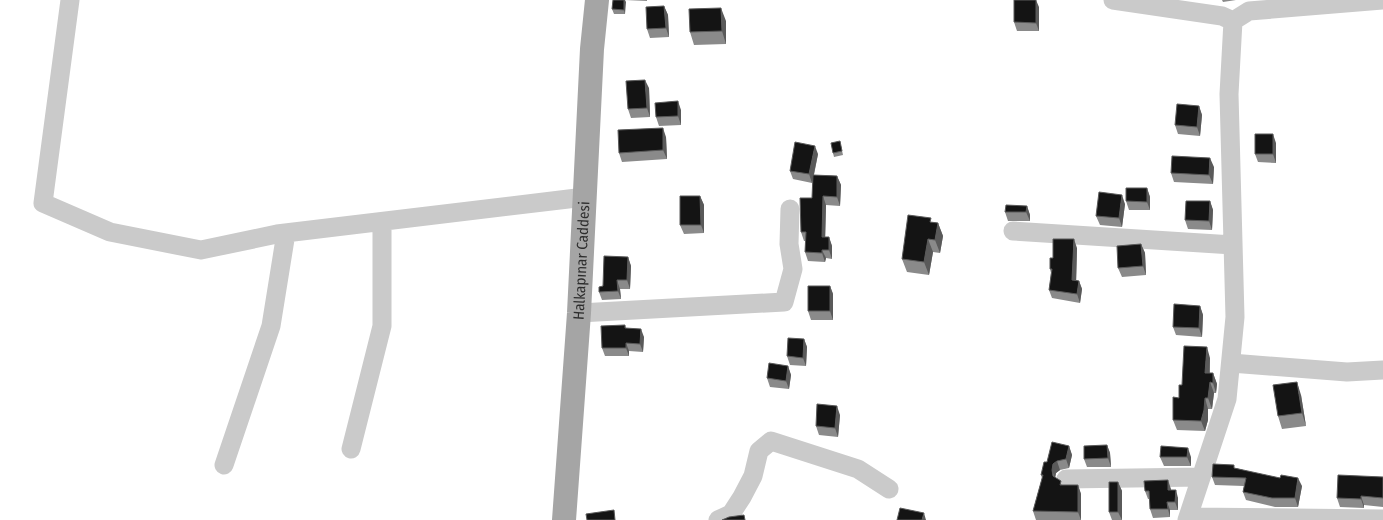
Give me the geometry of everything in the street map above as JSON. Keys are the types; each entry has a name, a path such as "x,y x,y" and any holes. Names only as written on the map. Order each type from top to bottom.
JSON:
{"main road":[{"name":"Halkapınar Caddesi","path":"564,520 579,314 591,66 597,0"}],"street":[{"path":"70,0 43,203 110,232 201,250 286,233 585,197"},
{"path":"1112,0 1222,16 1233,21"},
{"path":"1233,21 1249,11 1383,0"},
{"path":"1233,21 1229,94 1235,317 1227,399 1188,518 1383,519"},
{"path":"579,314 784,302 793,269 789,244 790,209"},
{"path":"351,449 382,326 382,222"},
{"path":"1013,231 1233,245"},
{"path":"224,465 271,326 286,233"},
{"path":"1230,363 1347,372 1383,370"},
{"path":"718,520 730,514 742,498 753,476 759,450 771,441 858,469 889,489"},
{"path":"1066,479 1201,477"}],"building":[{"path":"613,0 624,0 624,10 612,9"},
{"path":"1014,0 1036,0 1036,23 1014,22"},
{"path":"664,6 666,28 647,29 646,7"},
{"path":"721,8 722,31 690,32 689,9"},
{"path":"645,80 647,108 628,109 626,81"},
{"path":"678,101 678,116 656,117 655,103"},
{"path":"1177,104 1199,106 1197,127 1175,125"},
{"path":"663,128 663,150 619,153 618,130"},
{"path":"1255,134 1273,134 1273,154 1255,154"},
{"path":"840,141 842,151 833,153 831,143"},
{"path":"795,142 815,146 809,174 790,171"},
{"path":"1172,156 1210,158 1209,175 1171,173"},
{"path":"813,175 837,176 837,197 823,196 822,237 829,237 829,250 822,250 822,253 805,252 806,232 801,232 800,198 812,198"},
{"path":"1126,188 1147,188 1147,202 1126,201"},
{"path":"1099,192 1122,195 1119,218 1096,216"},
{"path":"680,196 700,196 701,225 680,225"},
{"path":"1186,201 1210,201 1209,221 1185,220"},
{"path":"1006,205 1027,206 1026,212 1005,212"},
{"path":"908,215 931,218 930,222 938,223 935,240 928,239 924,262 902,259"},
{"path":"1053,239 1074,239 1072,280 1079,281 1077,294 1049,290 1052,269 1050,269 1050,258 1053,258"},
{"path":"1141,244 1143,266 1118,268 1117,246"},
{"path":"604,256 628,257 627,280 617,280 618,291 599,292 599,287 603,286"},
{"path":"808,286 830,286 830,311 808,311"},
{"path":"1174,304 1200,306 1199,328 1173,327"},
{"path":"625,325 625,328 641,329 640,344 626,343 626,348 602,348 601,326"},
{"path":"788,338 804,339 803,358 787,356"},
{"path":"1184,346 1207,347 1205,373 1213,373 1213,383 1210,382 1208,398 1205,398 1201,421 1173,420 1173,397 1179,398 1179,385 1182,385"},
{"path":"769,363 788,366 786,381 767,378"},
{"path":"1297,382 1302,413 1278,416 1273,385"},
{"path":"817,404 837,406 835,428 816,426"},
{"path":"1052,442 1069,446 1066,459 1053,464 1052,470 1053,476 1061,481 1060,485 1078,485 1078,512 1033,511 1043,475 1041,475 1044,462 1047,462"},
{"path":"1107,445 1108,458 1084,459 1084,446"},
{"path":"1161,446 1188,448 1187,457 1160,457"},
{"path":"1213,464 1234,465 1234,468 1280,478 1281,475 1298,478 1295,498 1272,498 1243,492 1246,478 1212,477"},
{"path":"1338,475 1383,477 1383,498 1361,496 1361,499 1337,498"},
{"path":"1168,480 1168,490 1176,490 1175,502 1167,502 1168,509 1150,509 1149,491 1145,491 1144,481"},
{"path":"1109,482 1118,482 1118,512 1109,512"},
{"path":"900,508 924,513 922,520 897,520"},
{"path":"614,510 615,520 587,520 586,514"},
{"path":"744,515 745,520 722,520 729,517"}]}
